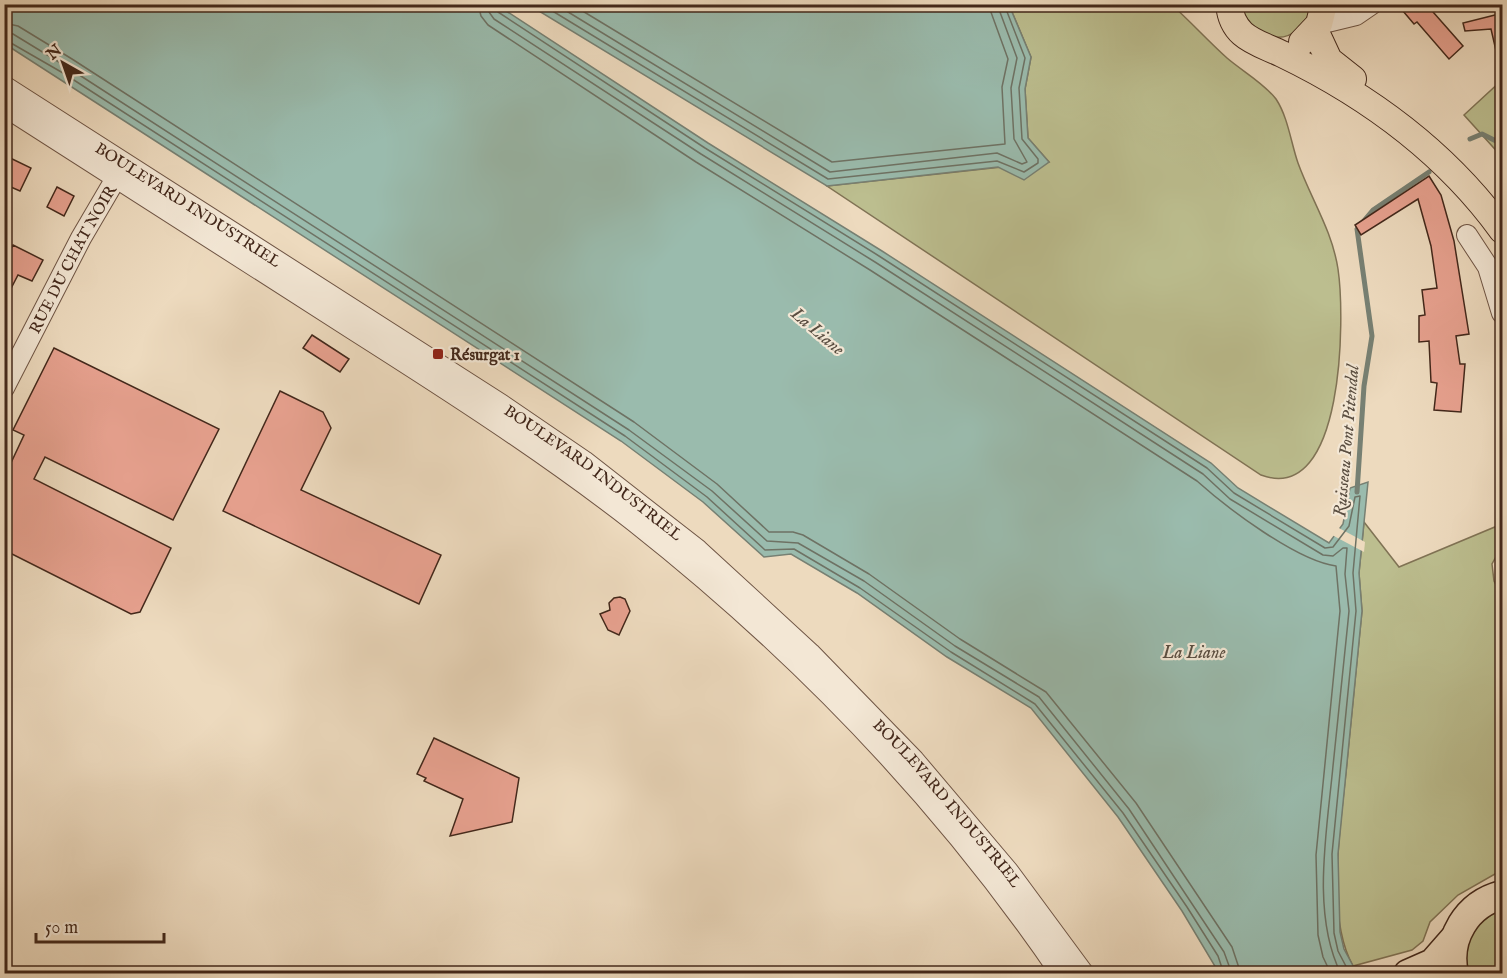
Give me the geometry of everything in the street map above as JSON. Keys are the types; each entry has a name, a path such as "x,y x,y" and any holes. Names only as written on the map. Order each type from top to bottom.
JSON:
{"highway":[{"path":"1413,972 1436,961 1454,939 1461,923 1473,910 1487,900 1503,895"},
{"path":"1454,939 1452,956 1454,974"}],"main road":[{"path":"1228,8 1244,36 1258,46 1270,49 1359,98 1410,133 1466,184 1503,230"},
{"path":"1270,49 1293,46 1319,20"},
{"path":"1319,20 1321,48 1332,64 1422,125 1468,167 1503,207"}],"street":[{"path":"1349,4 1361,4"},
{"path":"1319,20 1356,15 1372,4"},
{"name":"BOULEVARD INDUSTRIEL","path":"4,86 121,170 528,443 632,519 687,564 785,651 883,751 972,853 1061,974"},
{"name":"BOULEVARD INDUSTRIEL","path":"4,105 121,170 530,423 624,492 710,561 810,653 914,760 1008,871 1084,974"},
{"name":"RUE DU CHAT NOIR","path":"4,388 84,232 121,170"},
{"path":"1467,235 1488,267 1503,314"}],"green space":[{"path":"1009,5 1172,5 1227,58 1259,82 1276,99 1286,122 1303,176 1331,241 1338,269 1340,293 1339,363 1334,401 1324,436 1309,463 1289,477 1261,475 827,186 1049,162 1028,138 1025,89 1031,57"},
{"path":"1241,5 1312,5 1306,20 1298,30 1288,36 1277,37 1266,35 1256,29 1247,19"},
{"path":"1502,80 1502,157 1464,115"},
{"path":"1364,522 1399,567 1502,524 1502,546 1492,564 1494,581 1502,597 1502,870 1458,895 1430,922 1423,941 1412,950 1353,966 1344,945 1339,920 1337,866 1362,611 1359,573"},
{"path":"1502,908 1502,973 1467,974 1466,951 1472,934 1484,920"}],"water":[{"name":"La Liane","path":"4,5 497,5 708,143 882,251 1211,463 1238,488 1329,543 1343,524 1350,488 1368,482 1359,573 1362,611 1338,854 1340,932 1344,949 1357,973 1219,973 1182,911 1118,817 1031,708 947,657 857,593 791,554 764,557 703,502 621,441 5,44"},
{"path":"529,5 1009,5 1031,57 1025,89 1028,138 1049,162 1024,180 998,167 827,186"}],"pier":[{"path":"1337,527 1365,542 1364,552 1332,535"}],"building":[{"path":"1397,4 1426,4 1463,46 1449,59 1417,22 1414,24"},
{"path":"1503,13 1503,55 1497,55 1491,29 1465,31 1463,23"},
{"path":"4,155 31,168 20,191 4,184"},
{"path":"1429,176 1441,195 1454,241 1469,334 1456,336 1460,364 1465,364 1461,412 1434,410 1437,383 1431,382 1429,341 1419,342 1419,316 1425,315 1422,290 1437,288 1431,246 1418,199 1361,235 1355,225"},
{"path":"57,187 74,196 64,216 47,207"},
{"path":"13,245 43,260 32,281 18,275 4,302 4,263"},
{"path":"312,335 349,359 340,372 303,348"},
{"path":"54,348 219,429 173,520 45,457 34,479 171,548 140,612 131,614 4,550 4,465 9,467 24,435 13,430"},
{"path":"280,391 323,412 331,428 301,490 441,555 419,604 223,511"},
{"path":"614,598 625,599 630,611 619,635 608,630 600,614 610,610 609,603"},
{"path":"434,738 519,778 512,822 450,836 463,799 424,781 426,778 417,774"}],"waterway":[{"name":"Ruisseau Pont Pitendal","path":"1470,139 1482,134 1502,144"},
{"name":"Ruisseau Pont Pitendal","path":"1357,492 1364,386 1372,336 1357,229 1373,210 1429,172"}],"place":[{"name":"Résurgat 1","path":"438,354"}]}
